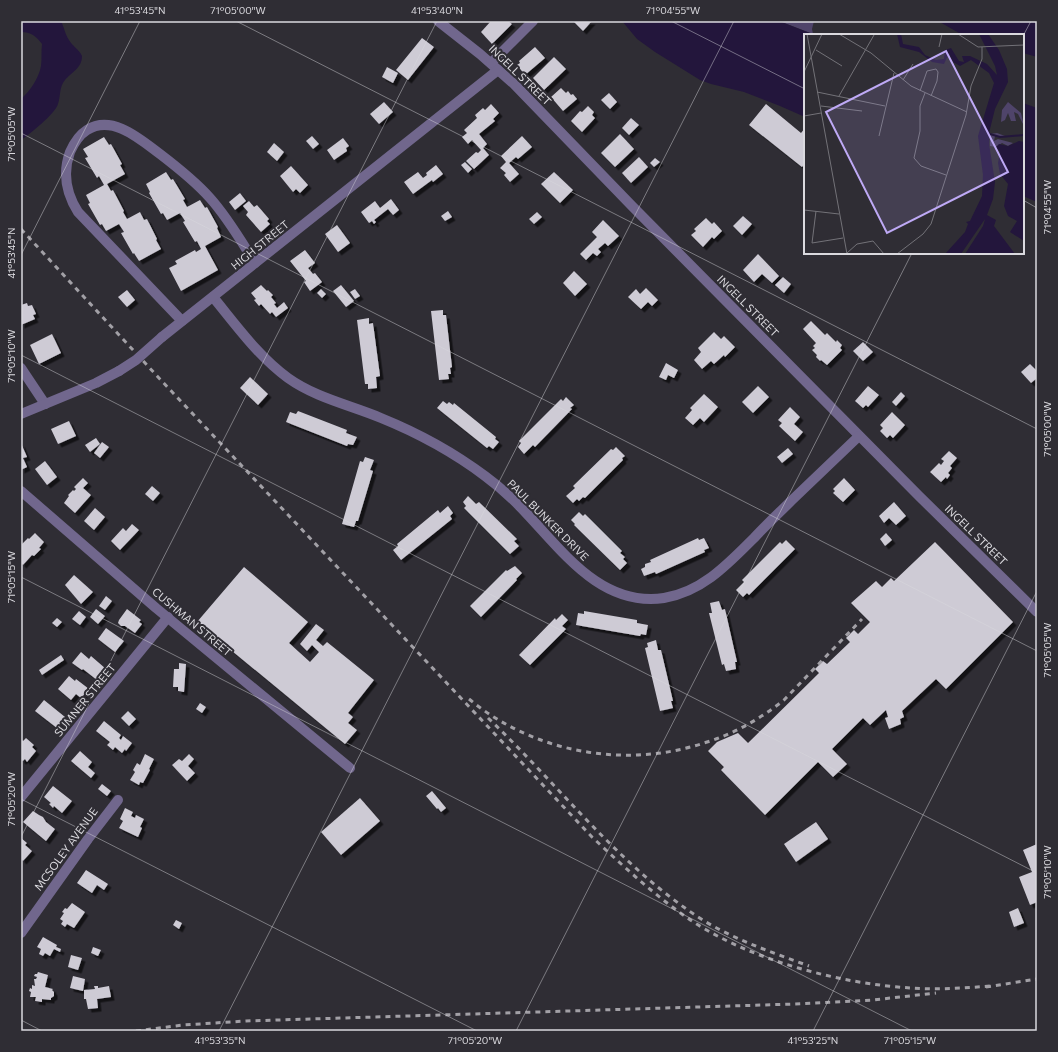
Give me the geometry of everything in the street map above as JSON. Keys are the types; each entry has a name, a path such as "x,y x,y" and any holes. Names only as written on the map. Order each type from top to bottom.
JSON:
{"street":[{"name":"INGELL STREET","path":"438,21 495,67 860,436 1037,612"},
{"name":"HIGH STREET","path":"21,414 96,383 136,360 495,67 533,21"},
{"path":"182,321 78,212 70,200 67,189 66,166 73,145 79,136 85,131 105,124 118,127 145,143 176,167 211,199 227,220 255,263"},
{"name":"PAUL BUNKER DRIVE","path":"213,297 254,345 288,378 331,400 401,427 460,459 490,479 514,500 577,568 601,585 626,596 638,598 663,598 678,594 707,581 724,568 795,497 860,436"},
{"path":"21,368 45,404"},
{"name":"CUSHMAN STREET","path":"21,491 168,618 350,768"},
{"name":"SUMNER STREET","path":"21,797 168,618"},
{"name":"MCSOLEY AVENUE","path":"21,933 88,839 118,800"}],"shaded area":[{"path":"21,21 61,21 66,35 79,51 82,56 82,60 76,70 63,83 56,108 42,124 21,140 21,99 31,88 38,75 41,66 42,44 33,35 21,32"},
{"path":"622,21 779,21 812,34 804,34 804,117 744,92 700,80 637,39"},
{"path":"779,21 814,21 812,29 813,34"},
{"path":"938,21 1037,21 1037,57 1024,53 1024,34 959,33"},
{"path":"1024,103 1037,108 1037,202 1024,196"}],"building":[{"path":"491,21 508,21 512,24 492,44 481,32"},
{"path":"573,21 592,21 583,31"},
{"path":"422,38 434,47 408,80 396,70"},
{"path":"535,47 545,58 525,75 517,65 520,63 519,61"},
{"path":"554,57 566,69 544,90 533,78"},
{"path":"387,67 398,73 393,83 382,77"},
{"path":"561,88 566,93 568,91 571,95 573,94 577,99 563,111 551,97"},
{"path":"609,93 617,102 610,109 601,100"},
{"path":"384,102 393,112 379,124 370,114"},
{"path":"491,104 499,113 493,119 495,121 479,134 487,144 483,148 489,155 474,169 466,161 476,152 478,153 481,150 472,140 468,144 462,137 467,133 464,130 477,118 475,115 483,108 485,110"},
{"path":"766,104 801,133 804,129 804,164 802,167 749,125"},
{"path":"588,106 594,112 592,115 595,118 582,132 571,121 580,111 582,112"},
{"path":"631,118 639,125 629,135 622,128"},
{"path":"620,134 634,149 615,167 601,153"},
{"path":"312,136 319,144 313,149 306,141"},
{"path":"522,136 532,147 518,159 516,157 509,163 519,174 510,182 504,175 506,173 500,168 506,162 501,156"},
{"path":"104,137 109,145 111,144 122,164 120,165 125,174 107,184 111,191 113,190 127,219 140,212 144,220 147,219 161,249 139,261 134,253 133,254 121,233 124,232 119,224 106,231 102,224 100,225 88,204 90,203 86,195 104,185 99,176 97,178 85,158 88,157 83,149"},
{"path":"343,138 349,146 346,148 347,151 334,160 327,150"},
{"path":"274,143 284,152 277,161 267,152"},
{"path":"639,157 648,167 631,183 622,173"},
{"path":"655,158 660,162 654,167 650,163"},
{"path":"465,162 472,169 468,173 461,165"},
{"path":"436,165 443,174 413,194 404,182 418,172 423,178 427,175 426,173"},
{"path":"291,166 308,185 300,193 296,189 293,192 280,176"},
{"path":"166,172 171,180 173,179 185,199 183,200 187,207 200,200 205,208 207,207 218,227 217,228 221,237 205,246 218,270 181,291 169,268 177,264 175,261 195,250 196,252 201,249 183,222 185,221 180,213 167,220 163,213 161,214 149,193 150,192 146,184"},
{"path":"554,172 573,190 560,203 541,184"},
{"path":"240,193 246,201 235,210 229,202"},
{"path":"391,199 399,210 393,215 388,209 374,220 376,222 374,224 372,221 369,223 361,212 375,201 380,208"},
{"path":"249,201 254,207 257,205 269,219 267,221 270,224 261,232 246,215 248,212 243,206"},
{"path":"448,211 452,217 445,221 441,216"},
{"path":"537,212 542,217 534,224 529,219"},
{"path":"743,216 752,224 742,235 733,226"},
{"path":"706,218 712,224 714,222 722,231 714,239 712,237 703,247 691,235 696,231 694,229"},
{"path":"603,220 619,236 608,246 605,243 598,249 601,252 597,256 593,253 586,260 580,254 597,237 592,232"},
{"path":"337,225 350,243 338,252 325,234"},
{"path":"305,250 315,263 308,268 313,274 315,273 322,282 310,291 304,282 306,281 290,261"},
{"path":"758,254 779,276 772,283 762,274 754,282 743,270"},
{"path":"574,271 587,284 575,296 563,283"},
{"path":"783,277 791,284 784,293 775,285"},
{"path":"261,285 273,295 271,297 276,303 274,304 277,308 284,302 288,308 276,317 272,312 270,314 261,304 259,306 251,293"},
{"path":"341,285 354,301 346,307 333,291"},
{"path":"646,288 658,300 652,306 648,302 641,309 628,297 636,289 640,294"},
{"path":"321,289 326,294 322,298 317,293"},
{"path":"355,289 360,296 355,299 350,292"},
{"path":"127,290 135,300 127,307 118,297"},
{"path":"27,303 28,306 32,305 36,314 33,315 35,319 21,325 21,305"},
{"path":"443,310 443,315 446,315 452,367 450,368 451,374 448,374 449,379 439,380 431,311"},
{"path":"369,318 369,324 373,323 380,376 376,377 377,388 368,389 368,384 365,384 357,320"},
{"path":"811,321 825,335 827,333 836,342 837,340 842,345 840,348 842,350 827,365 816,357 817,355 812,350 815,348 813,346 816,343 803,329"},
{"path":"714,332 721,339 724,336 735,347 725,357 724,355 714,364 711,361 702,369 694,360 701,352 698,348"},
{"path":"52,334 61,353 39,364 30,345"},
{"path":"863,342 873,352 863,361 853,351"},
{"path":"666,363 678,370 674,378 668,375 666,380 659,377"},
{"path":"1030,364 1037,371 1037,378 1031,383 1021,372"},
{"path":"250,377 268,394 258,405 240,388"},
{"path":"758,386 769,397 753,413 742,402"},
{"path":"868,386 879,395 868,407 866,405 863,408 855,401"},
{"path":"901,392 905,396 896,406 892,402"},
{"path":"704,394 718,407 704,422 700,418 693,425 685,418 692,410 690,408"},
{"path":"566,397 574,405 570,408 572,409 535,447 533,445 524,454 518,447 521,443 519,441 561,399 563,401"},
{"path":"443,401 447,404 449,402 453,405 454,403 496,437 495,439 499,442 493,449 489,446 487,448 437,408"},
{"path":"790,407 800,417 794,424 803,432 795,441 779,426 782,423 778,420"},
{"path":"298,411 347,430 346,433 357,437 353,445 348,444 347,446 286,422 290,412 296,414"},
{"path":"892,412 905,425 893,438 890,435 887,438 880,431 883,428 880,425"},
{"path":"69,421 76,436 58,444 51,429"},
{"path":"96,438 100,444 90,452 85,445"},
{"path":"102,442 109,447 100,458 94,453"},
{"path":"21,443 27,457 23,458 27,467 21,470"},
{"path":"616,447 625,456 622,458 623,460 585,498 583,497 579,501 577,499 573,503 566,496 575,488 573,486 611,449 613,450"},
{"path":"788,448 793,454 782,463 777,457"},
{"path":"949,451 957,458 950,466 952,468 948,473 950,475 947,479 946,477 941,482 930,472 939,463 941,465 944,461 941,459"},
{"path":"365,457 374,460 370,470 373,471 358,521 356,521 354,527 342,524 360,461 363,462"},
{"path":"45,461 57,477 47,485 35,469"},
{"path":"83,478 88,483 83,488 91,495 75,513 64,503 69,496 68,495 76,489 74,487"},
{"path":"844,478 855,490 843,502 833,493 835,491 833,489"},
{"path":"152,486 160,493 153,501 145,494"},
{"path":"468,496 476,504 479,502 517,539 514,541 519,546 510,554 464,508 466,506 463,502"},
{"path":"894,502 906,516 896,525 889,518 884,523 879,516"},
{"path":"448,506 453,513 450,516 452,519 401,560 393,550 398,546 397,544 438,510 440,513"},
{"path":"95,508 105,517 94,530 84,521"},
{"path":"579,512 583,516 585,514 622,551 620,553 625,557 623,559 627,563 620,570 574,525 575,524 571,520"},
{"path":"132,524 139,530 120,550 111,541 123,528 126,531"},
{"path":"35,533 44,542 39,548 41,549 34,556 32,555 23,565 21,563 21,545"},
{"path":"886,533 892,540 885,546 880,539"},
{"path":"698,538 699,540 704,538 709,548 704,550 705,552 656,574 655,572 644,576 641,569 645,567 645,564 651,562 650,560"},
{"path":"786,540 795,549 749,595 747,593 743,597 736,590 744,582 742,580 780,542 782,544"},
{"path":"935,542 1013,622 946,689 936,679 902,711 904,717 900,719 901,724 889,729 885,718 888,717 886,710 870,725 863,718 832,749 847,764 833,777 818,762 765,815 721,770 724,767 708,751 717,742 738,733 748,743 819,673 815,669 823,661 827,664 850,642 846,638 854,630 858,634 870,622 851,603 876,581 882,587 891,578 894,581"},
{"path":"515,566 522,573 481,617 470,606 506,570 507,571"},
{"path":"244,567 308,622 289,643 310,662 319,652 312,645 307,651 300,644 316,624 324,630 316,640 323,646 327,642 374,680 348,713 353,717 348,723 357,730 345,744 197,622"},
{"path":"74,575 93,592 81,604 65,585"},
{"path":"106,596 112,601 105,610 99,606"},
{"path":"719,601 722,610 725,609 737,662 735,662 736,669 726,671 724,664 722,665 709,613 712,613 710,603"},
{"path":"96,609 105,616 98,624 90,617"},
{"path":"127,609 141,620 139,622 142,624 135,633 118,623"},
{"path":"79,611 86,617 80,625 72,619"},
{"path":"584,611 637,620 637,623 648,625 646,635 641,634 640,636 576,625 578,613 584,614"},
{"path":"562,614 568,620 562,626 566,629 530,665 519,655 555,618 556,620"},
{"path":"57,618 62,622 57,627 52,623"},
{"path":"106,628 124,641 115,652 98,639"},
{"path":"656,640 658,650 661,650 673,701 671,701 673,708 660,711 645,648 648,647 647,643"},
{"path":"81,652 89,659 91,656 106,669 97,680 83,669 82,670 72,663"},
{"path":"61,655 64,660 42,675 39,670"},
{"path":"179,663 186,664 184,692 178,691 178,687 173,687 174,669 179,669"},
{"path":"69,676 75,681 76,679 89,689 81,698 76,694 71,700 58,689"},
{"path":"44,700 65,717 57,728 35,711"},
{"path":"200,703 206,707 202,713 196,709"},
{"path":"128,711 136,719 129,726 121,718"},
{"path":"104,721 121,735 119,738 121,740 123,736 132,743 126,751 125,749 122,753 115,747 113,750 107,745 110,742 96,731"},
{"path":"26,738 34,745 32,747 36,751 27,762 25,759 23,761 21,760 21,739 23,741"},
{"path":"80,751 92,762 88,767 95,773 91,778 71,761"},
{"path":"145,754 154,759 143,783 140,782 139,785 130,780 135,772 133,770 137,763 140,765"},
{"path":"189,754 194,759 188,766 195,773 187,781 172,765 179,759 182,761"},
{"path":"102,784 111,791 107,796 98,789"},
{"path":"53,786 72,801 62,813 54,806 53,808 49,804 51,803 44,797"},
{"path":"432,791 446,808 441,812 426,796"},
{"path":"360,798 380,821 341,855 321,832"},
{"path":"125,808 133,812 131,816 135,818 136,815 144,819 140,827 142,828 138,837 119,828 123,821 120,819"},
{"path":"33,811 43,817 46,822 55,829 46,841 23,822"},
{"path":"816,822 828,839 796,862 784,844"},
{"path":"21,838 27,843 25,845 32,851 23,861 21,859"},
{"path":"1037,844 1037,902 1030,905 1019,877 1032,872 1023,850"},
{"path":"86,870 108,884 104,890 97,885 92,893 77,883"},
{"path":"72,903 85,912 74,928 67,924 65,927 61,924 63,921 60,919 65,908 67,909"},
{"path":"1018,908 1024,923 1014,927 1009,912"},
{"path":"176,920 182,923 179,929 173,925"},
{"path":"43,937 57,945 56,947 61,949 60,952 54,949 50,956 45,953 43,956 39,954 41,949 37,947"},
{"path":"93,947 101,950 98,956 91,953"},
{"path":"71,955 82,958 78,970 68,967"},
{"path":"38,972 48,975 45,987 53,989 54,996 51,1000 42,999 42,1002 35,1001 36,997 30,997 31,992 29,991 30,988 32,989 32,985 35,986 34,979 37,977 34,976"},
{"path":"73,976 85,979 83,991 70,988"},
{"path":"94,986 98,986 98,988 109,986 111,997 97,999 98,1008 88,1009 86,999 84,999 84,990 95,989"}],"railway":[{"path":"21,229 158,377 592,837 649,889 686,917 710,932 736,945 794,967 824,975 884,986 922,989 990,986"},
{"path":"469,699 495,717 522,732 551,744 581,751 612,755 643,755 674,751 726,735 766,713 784,700 862,619"},
{"path":"488,718 515,744 592,826 646,877 675,901 718,929 756,946 809,966"},
{"path":"986,987 1037,979"},
{"path":"136,1031 183,1025 246,1021 795,1004 873,1000 936,993"}]}
